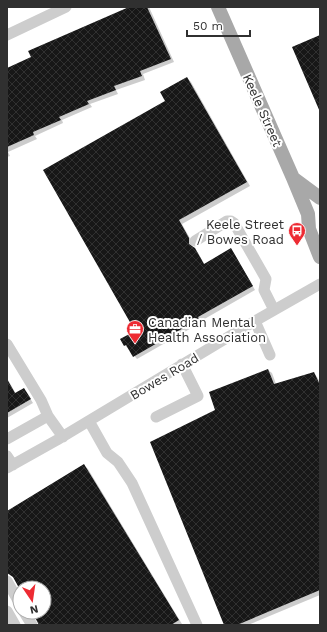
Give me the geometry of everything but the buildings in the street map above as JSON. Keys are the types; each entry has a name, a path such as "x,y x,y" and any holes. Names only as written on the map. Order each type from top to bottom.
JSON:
{"main road":[{"name":"Keele Street","path":"218,7 308,214 309,229 320,257"},
{"path":"293,178 320,198"},
{"path":"308,214 320,223"}],"street":[{"path":"7,35 66,7"},
{"path":"195,241 227,222 231,221 234,223 266,279 264,290 274,310"},
{"name":"Bowes Road","path":"9,463 63,437 182,364 320,284"},
{"path":"255,321 270,356"},
{"path":"7,344 41,400 48,416 63,437"},
{"path":"156,417 198,396 182,364"},
{"path":"7,439 48,416"},
{"path":"89,421 107,453 118,462 132,483 197,625"},
{"path":"7,611 15,625"}],"place":[{"name":"Keele Street / Bowes Road","path":"297,246"},
{"name":"Canadian Mental Health Association","path":"135,344"}]}
